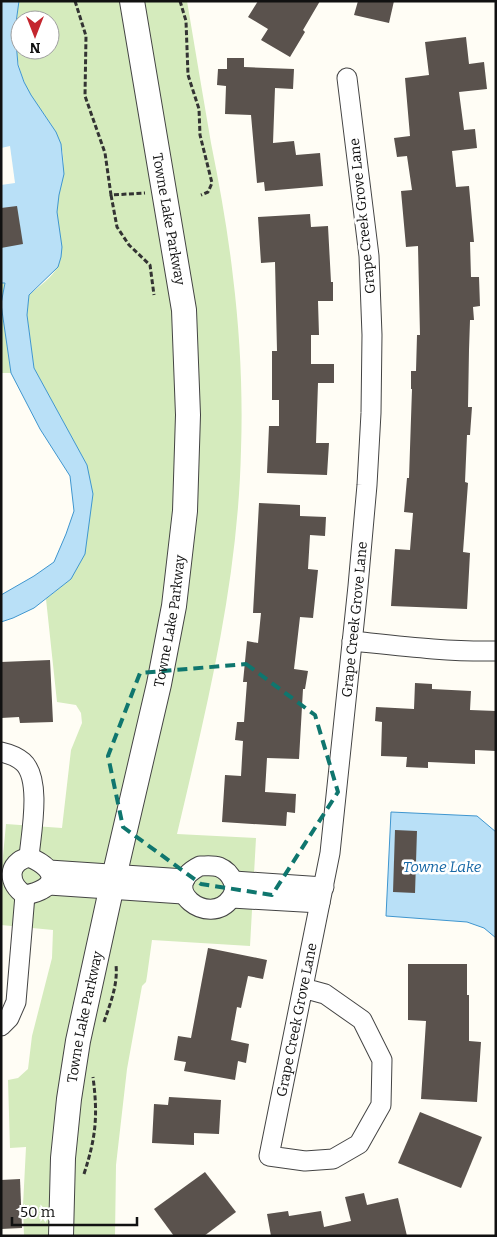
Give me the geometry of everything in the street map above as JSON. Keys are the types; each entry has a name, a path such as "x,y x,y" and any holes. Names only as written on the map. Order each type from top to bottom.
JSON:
{"street":[{"name":"Towne Lake Parkway","path":"61,1236 64,1158 78,1041 159,684 174,606 185,511 188,415 182,292 132,1"},
{"name":"Grape Creek Grove Lane","path":"303,988 325,994 362,1020 382,1060 381,1105 359,1144 333,1159 305,1161 269,1156 332,839 367,485 371,413 372,335 369,256 347,78"},
{"path":"352,641 428,649 496,651"},
{"path":"1,752 13,755 24,763 32,778 34,801 29,857"},
{"path":"29,857 40,862 49,878 37,893 26,895 13,884 12,874 14,866 21,859 29,857"},
{"path":"200,866 211,866 228,872 233,889 225,904 206,910 189,901 184,886 192,870 200,866"},
{"path":"49,878 184,886"},
{"path":"233,889 322,895"},
{"path":"1,1026 9,1018 16,1002 26,895"}],"path":[{"path":"75,1 86,36 85,96 105,153 110,196 117,228 129,245 150,265 154,295"},
{"path":"180,1 186,21 188,75 199,109 200,135 212,184 208,192 201,195"},
{"path":"110,196 152,193"},
{"path":"103,1026 113,995 117,974 115,959"},
{"path":"83,1176 92,1150 96,1126 96,1099 93,1074"}],"highlighted area":[{"path":"246,664 315,715 338,792 272,895 201,884 123,827 108,756 140,673"}],"green space":[{"path":"19,1 187,1 221,193 231,260 237,320 242,429 239,499 234,548 210,691 177,834 256,838 250,946 152,940 146,982 142,986 127,1069 116,1165 115,1236 24,1236 23,1206 26,1147 10,1148 8,1080 18,1078 28,1069 32,1036 52,958 53,930 1,925 1,877 6,824 62,828 71,750 82,723 81,713 76,705 57,702 46,599 71,579 87,465 34,368 27,315 29,295 53,274 60,260 61,246 57,204 63,160 58,136 27,88 18,60 60,60 60,10 18,10"},
{"path":"1,283 5,283 1,304"},
{"path":"1,304 11,373 1,373"}],"water":[{"path":"1,1 19,1 18,10 10,10 10,60 18,60 24,82 56,132 61,144 64,174 57,212 62,247 61,257 58,267 29,295 27,315 34,368 87,465 93,494 85,554 71,579 34,608 1,622 1,595 54,562 74,511 70,476 40,429 11,373 1,304 5,283 1,283"},
{"name":"Towne Lake","path":"391,812 477,816 496,832 496,938 484,928 467,922 386,916"}],"pier":[{"path":"10,146 15,183 1,185 1,148"}],"building":[{"path":"258,1 320,1 290,57 261,40 268,29 248,17"},
{"path":"358,1 394,1 389,23 354,15"},
{"path":"466,37 469,64 484,62 487,89 459,92 464,130 475,129 477,148 452,151 456,187 469,186 474,242 470,242 471,277 479,277 480,306 473,307 474,320 470,320 468,407 472,407 470,435 467,435 465,482 468,483 463,552 470,553 467,609 391,606 395,549 410,550 413,513 404,512 407,478 409,478 411,371 416,371 417,335 420,335 418,246 406,247 401,191 412,190 407,156 397,157 394,138 410,136 405,78 429,75 425,42"},
{"path":"227,58 244,58 244,67 294,69 293,89 275,88 273,143 294,141 296,155 320,153 323,186 265,191 264,182 257,183 251,115 225,114 226,86 217,85 218,69 227,69"},
{"path":"17,206 23,244 1,248 1,208"},
{"path":"310,214 311,227 328,226 331,282 333,282 333,301 318,301 319,335 311,335 311,364 334,364 334,383 318,383 316,443 329,443 327,475 267,473 269,426 279,426 279,400 272,400 272,351 277,351 275,262 261,263 258,217"},
{"path":"259,503 300,505 300,516 326,517 325,536 310,535 308,569 318,570 313,618 300,617 294,669 308,671 305,689 303,689 299,759 267,758 265,792 296,794 295,813 287,812 286,826 222,822 225,775 241,776 243,741 235,740 237,722 244,722 247,682 243,682 247,641 258,643 261,613 253,613"},
{"path":"50,660 53,722 20,723 19,717 1,718 1,662"},
{"path":"415,683 432,684 432,689 471,691 470,710 496,711 496,751 475,750 475,764 428,762 428,768 406,767 407,757 381,756 382,722 375,721 376,707 414,709"},
{"path":"395,830 417,831 415,893 393,892"},
{"path":"208,948 267,960 263,979 248,976 241,1008 237,1007 231,1040 249,1044 246,1063 238,1061 235,1080 184,1071 186,1062 174,1060 178,1036 191,1038"},
{"path":"408,964 467,964 469,1041 481,1042 477,1102 421,1099 426,1021 408,1020"},
{"path":"169,1097 221,1100 219,1134 194,1133 194,1145 152,1143 154,1104 168,1105"},
{"path":"420,1112 482,1137 461,1188 398,1163"},
{"path":"205,1172 236,1212 204,1236 174,1236 154,1209"},
{"path":"20,1179 22,1228 1,1229 1,1180"},
{"path":"364,1193 367,1205 398,1198 407,1236 271,1236 267,1214 288,1211 289,1216 321,1211 324,1227 351,1221 345,1197"}]}
